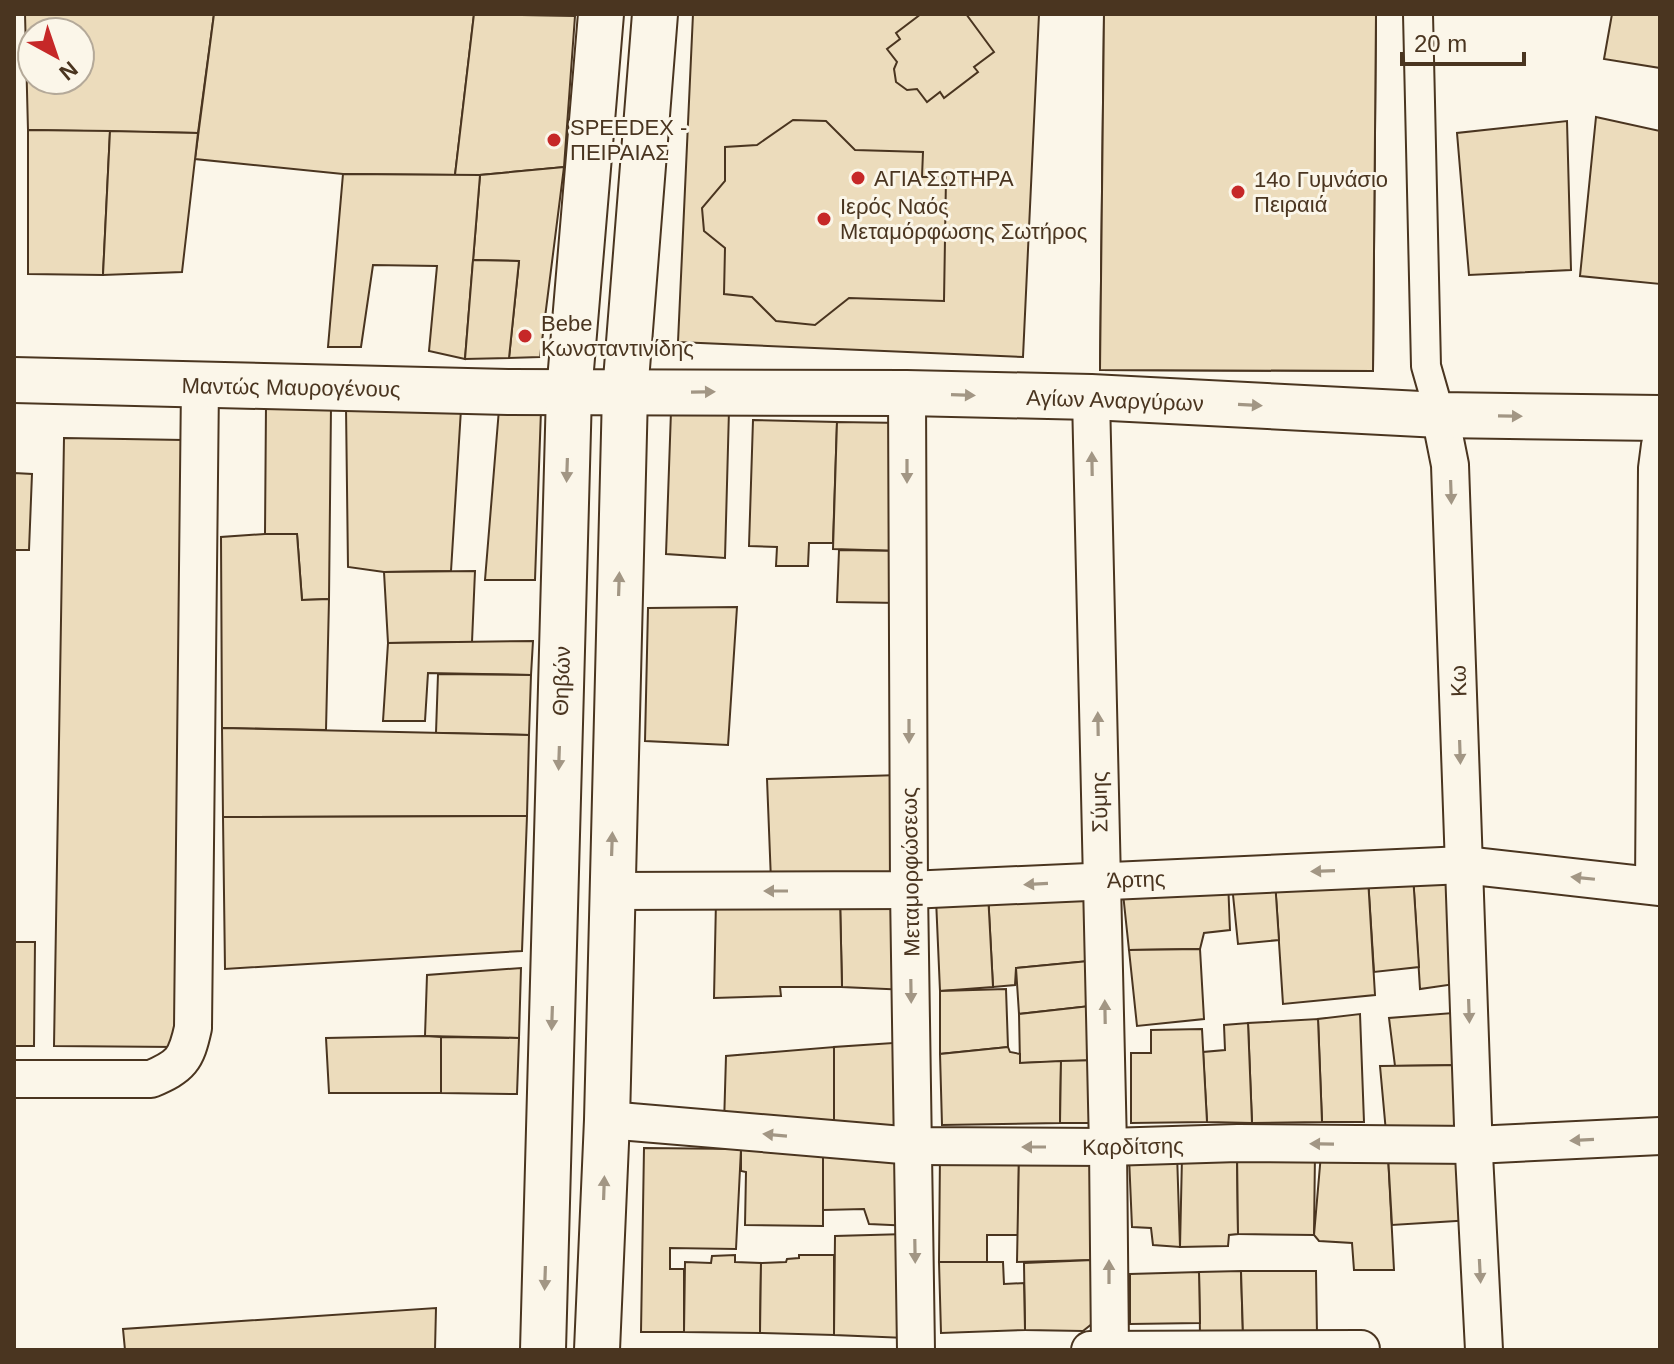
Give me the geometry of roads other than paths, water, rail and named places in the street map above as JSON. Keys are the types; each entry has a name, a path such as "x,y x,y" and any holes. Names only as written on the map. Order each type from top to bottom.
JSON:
{"main road":[{"name":"Θηβών","path":"543,1350 569,393 601,14"},
{"path":"597,1350 607,1120 625,393 655,14"},
{"name":"Μαντώς Μαυρογένους","path":"14,380 569,393"},
{"name":"Αγίων Αναργύρων","path":"569,393 907,393 1091,397 1440,415 1660,418"}],"street":[{"name":"Κω","path":"1418,14 1426,366 1450,465 1484,1350"},
{"path":"14,1079 151,1079 172,1070 189,1050 193,1028 200,385"},
{"name":"Μεταμορφώσεως","path":"907,393 909,890 916,1350"},
{"name":"Σύμης","path":"1091,397 1110,1350"},
{"path":"1657,887 1657,468 1660,445"},
{"name":"Άρτης","path":"611,891 909,890 1464,865 1657,887"},
{"name":"Καρδίτσης","path":"607,1120 914,1146 1108,1147 1238,1143 1474,1145 1660,1136"},
{"path":"1090,1350 1361,1349"}],"place":[{"name":"SPEEDEX - ΠΕΙΡΑΙΑΣ","path":"554,140"},
{"name":"ΑΓΙΑ ΣΩΤΗΡΑ","path":"858,178"},
{"name":"14ο Γυμνάσιο Πειραιά","path":"1238,192"},
{"name":"Ιερός Ναός Μεταμόρφωσης Σωτήρος","path":"824,219"},
{"name":"Bebe Κωνσταντινίδης","path":"525,336"}]}
